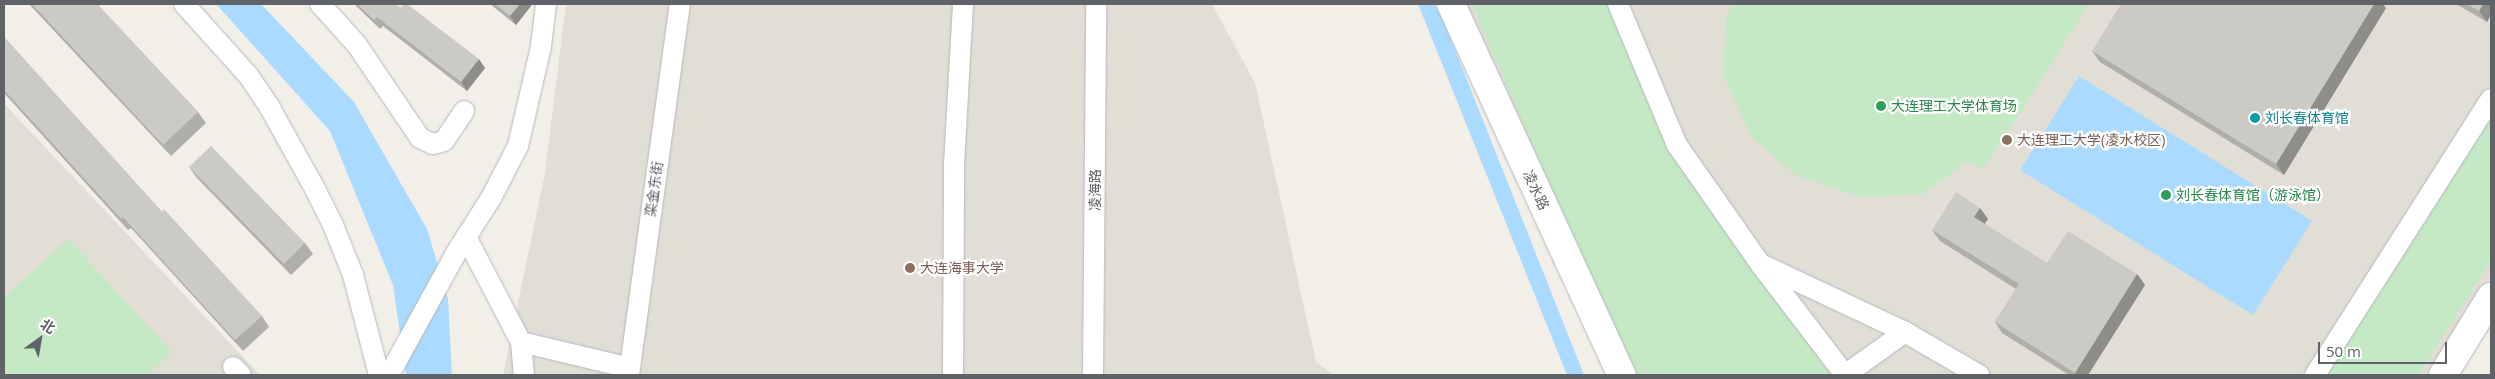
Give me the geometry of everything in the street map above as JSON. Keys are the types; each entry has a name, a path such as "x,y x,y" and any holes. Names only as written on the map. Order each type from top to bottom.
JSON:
{"main road":[{"name":"凌水路","path":"1451,4 1622,375"},
{"path":"2443,375 2491,297"}],"street":[{"path":"184,4 248,75 270,108 314,187 333,225 352,276 379,375"},
{"path":"320,4 357,45 420,138 432,144 444,141 464,111"},
{"path":"390,375 461,245 491,198 518,146 541,46 546,4"},
{"name":"栾金东街","path":"629,372 680,4"},
{"path":"953,375 954,165 963,4"},
{"name":"凌海路","path":"1093,375 1096,4"},
{"path":"1618,4 1678,145 1762,265 1845,375 1905,332"},
{"path":"2316,375 2491,98"},
{"path":"461,245 521,342 524,375"},
{"path":"1762,265 1905,332 1979,375"},
{"path":"521,342 629,372"}],"shaded area":[{"name":"大连海事大学","path":"566,4 1212,4 1255,83 1316,362 1334,375 503,375 545,173"},
{"name":"大连理工大学(凌水校区)","path":"1460,4 2491,4 2491,276 2431,375 1631,375"},
{"path":"4,104 11,111 260,375 4,375"}],"green space":[{"path":"1472,4 1618,4 1677,145 1845,375 1632,375"},
{"name":"大连理工大学体育场","path":"1732,4 2089,4 2002,141 1982,169 1967,162 1922,194 1861,197 1797,176 1752,138 1723,75 1726,21"},
{"path":"2491,117 2491,260 2419,375 2327,375"},
{"path":"68,239 172,352 147,375 4,375 4,297"}],"water":[{"path":"216,4 261,4 354,102 427,229 448,299 452,375 406,375 393,285 330,131"},
{"path":"1418,4 1433,4 1440,12 1584,375 1567,375"},
{"name":"刘长春体育馆（游泳馆）","path":"2079,76 2312,221 2253,315 2020,170"}],"building":[{"path":"32,4 97,4 198,112 163,145"},
{"path":"357,4 396,4 400,8 407,4 479,59 461,82 377,17 374,20"},
{"path":"495,4 520,4 510,16"},
{"name":"刘长春体育馆","path":"2121,4 2374,4 2276,164 2092,51"},
{"path":"2467,4 2483,4 2479,11"},
{"path":"4,37 162,212 164,209 262,316 235,340 123,217 121,219 4,90"},
{"path":"211,146 305,243 284,264 189,167"},
{"path":"1956,192 1980,208 1974,217 2047,263 2068,231 2137,274 2075,373 1995,322 2019,284 1932,230"}],"place":[{"name":"大连理工大学体育场","path":"1881,106"},
{"name":"刘长春体育馆","path":"2255,118"},
{"name":"大连理工大学(凌水校区)","path":"2007,140"},
{"name":"刘长春体育馆（游泳馆）","path":"2166,195"},
{"name":"大连海事大学","path":"910,268"}]}
